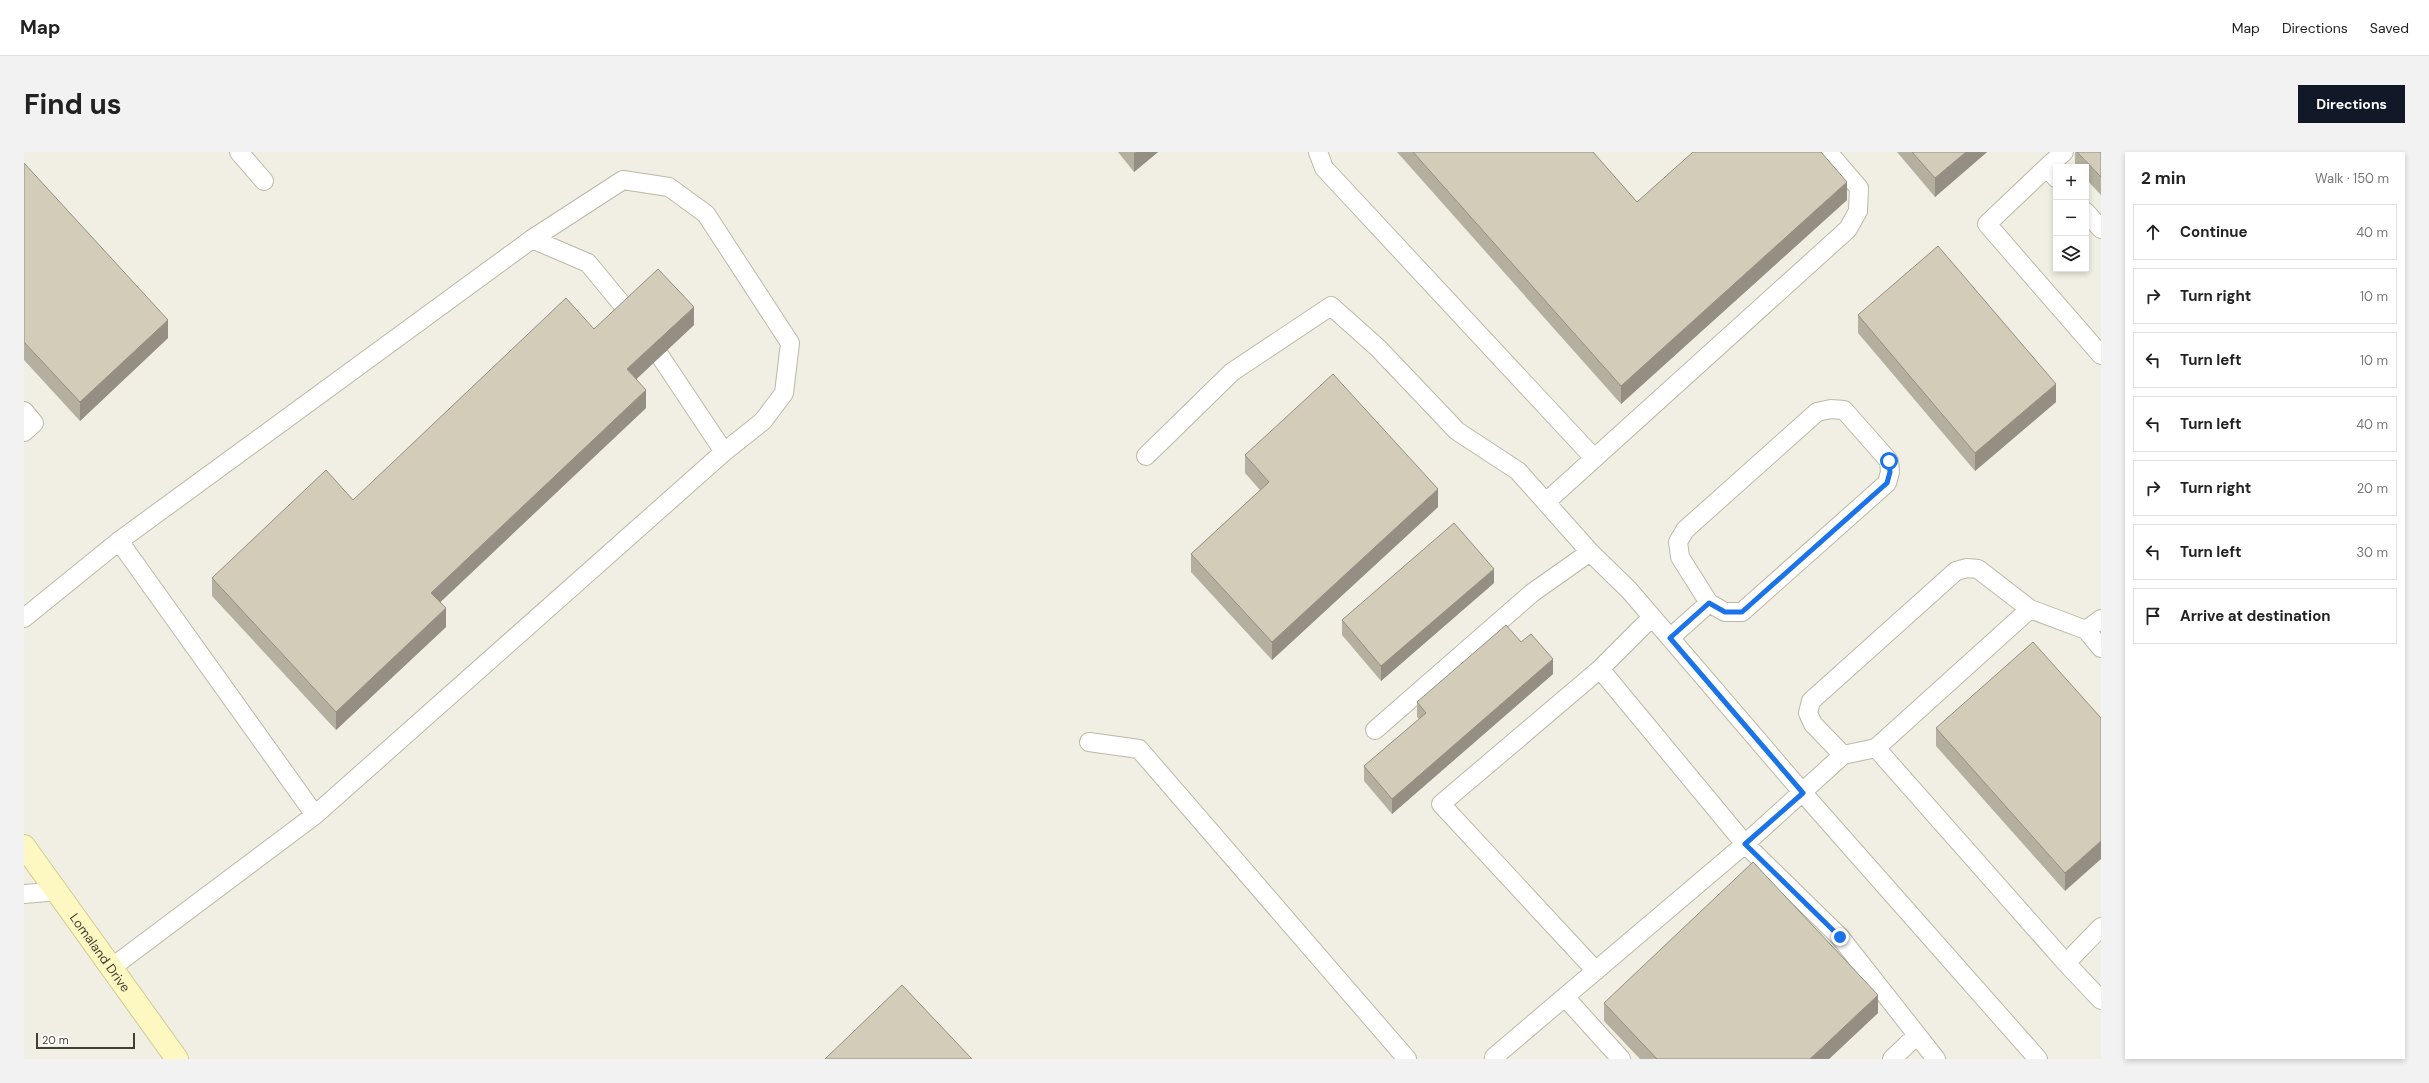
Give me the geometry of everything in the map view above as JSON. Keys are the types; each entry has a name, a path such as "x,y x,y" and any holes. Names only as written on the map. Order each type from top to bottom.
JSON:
{"street":[{"name":"Lomaland Drive","path":"24,846 178,1059"}],"lane":[{"path":"239,152 264,181"},
{"path":"1318,152 1324,168 1594,458"},
{"path":"1546,502 1848,229 1858,211 1859,188 1828,152"},
{"path":"2064,152 2051,172 1987,224 2101,355"},
{"path":"24,618 119,541 532,239 623,180 669,186 706,214 790,342 784,392 763,421 724,452 315,815 111,968"},
{"path":"2089,215 2101,229"},
{"path":"532,239 588,263 630,314"},
{"path":"1146,456 1232,372 1331,306 1378,348 1458,431 1518,471 1590,552 1629,590 1803,793 2038,1059"},
{"path":"660,356 724,452"},
{"path":"1831,409 1844,410 1889,461 1890,472 1887,483 1742,612 1725,612 1709,603 1680,557 1678,542 1685,530 1816,412 1831,409"},
{"path":"24,410 34,422 24,432"},
{"path":"119,541 315,815"},
{"path":"1375,730 1532,593 1590,552"},
{"path":"1843,755 1813,724 1808,712 1811,701 1956,571 1967,568 1978,569 2030,609 2086,630 2101,648"},
{"path":"1670,638 1709,603"},
{"path":"1496,1059 1494,1057 1745,844 1803,793 1843,755 1876,748 2030,609"},
{"path":"1596,971 1441,804 1600,669 1652,618"},
{"path":"2086,630 2101,619"},
{"path":"1600,669 1745,844 1840,937 1916,1036 1936,1059"},
{"path":"1089,742 1139,749 1407,1059"},
{"path":"1876,748 2101,1000"},
{"path":"24,894 58,891"},
{"path":"2066,962 2101,927"},
{"path":"1565,997 1621,1059"},
{"path":"1892,1059 1916,1036"}],"building":[{"path":"1413,152 1593,152 1637,202 1693,152 1821,152 1847,182 1621,386"},
{"path":"1912,152 1966,152 1935,178"},
{"path":"2077,152 2101,152 2101,177 2089,164"},
{"path":"24,163 168,320 80,402 24,342"},
{"path":"1938,246 2056,384 1975,453 1858,315"},
{"path":"658,269 694,307 627,369 646,390 431,593 446,608 336,712 212,578 326,470 353,500 566,298 594,329"},
{"path":"1333,374 1438,489 1272,642 1191,554 1269,482 1245,455"},
{"path":"1454,523 1494,569 1381,666 1342,620"},
{"path":"1506,625 1521,642 1531,634 1553,659 1392,799 1364,766 1426,713 1417,702"},
{"path":"2033,642 2101,718 2101,841 2065,873 1936,728"},
{"path":"1753,862 1878,995 1810,1059 1657,1059 1604,1003"},
{"path":"902,985 972,1059 825,1059"}],"route":[{"path":"1840,937 1745,844 1803,793 1670,638 1709,603 1725,612 1742,612 1887,483 1890,472 1889,461"}]}
